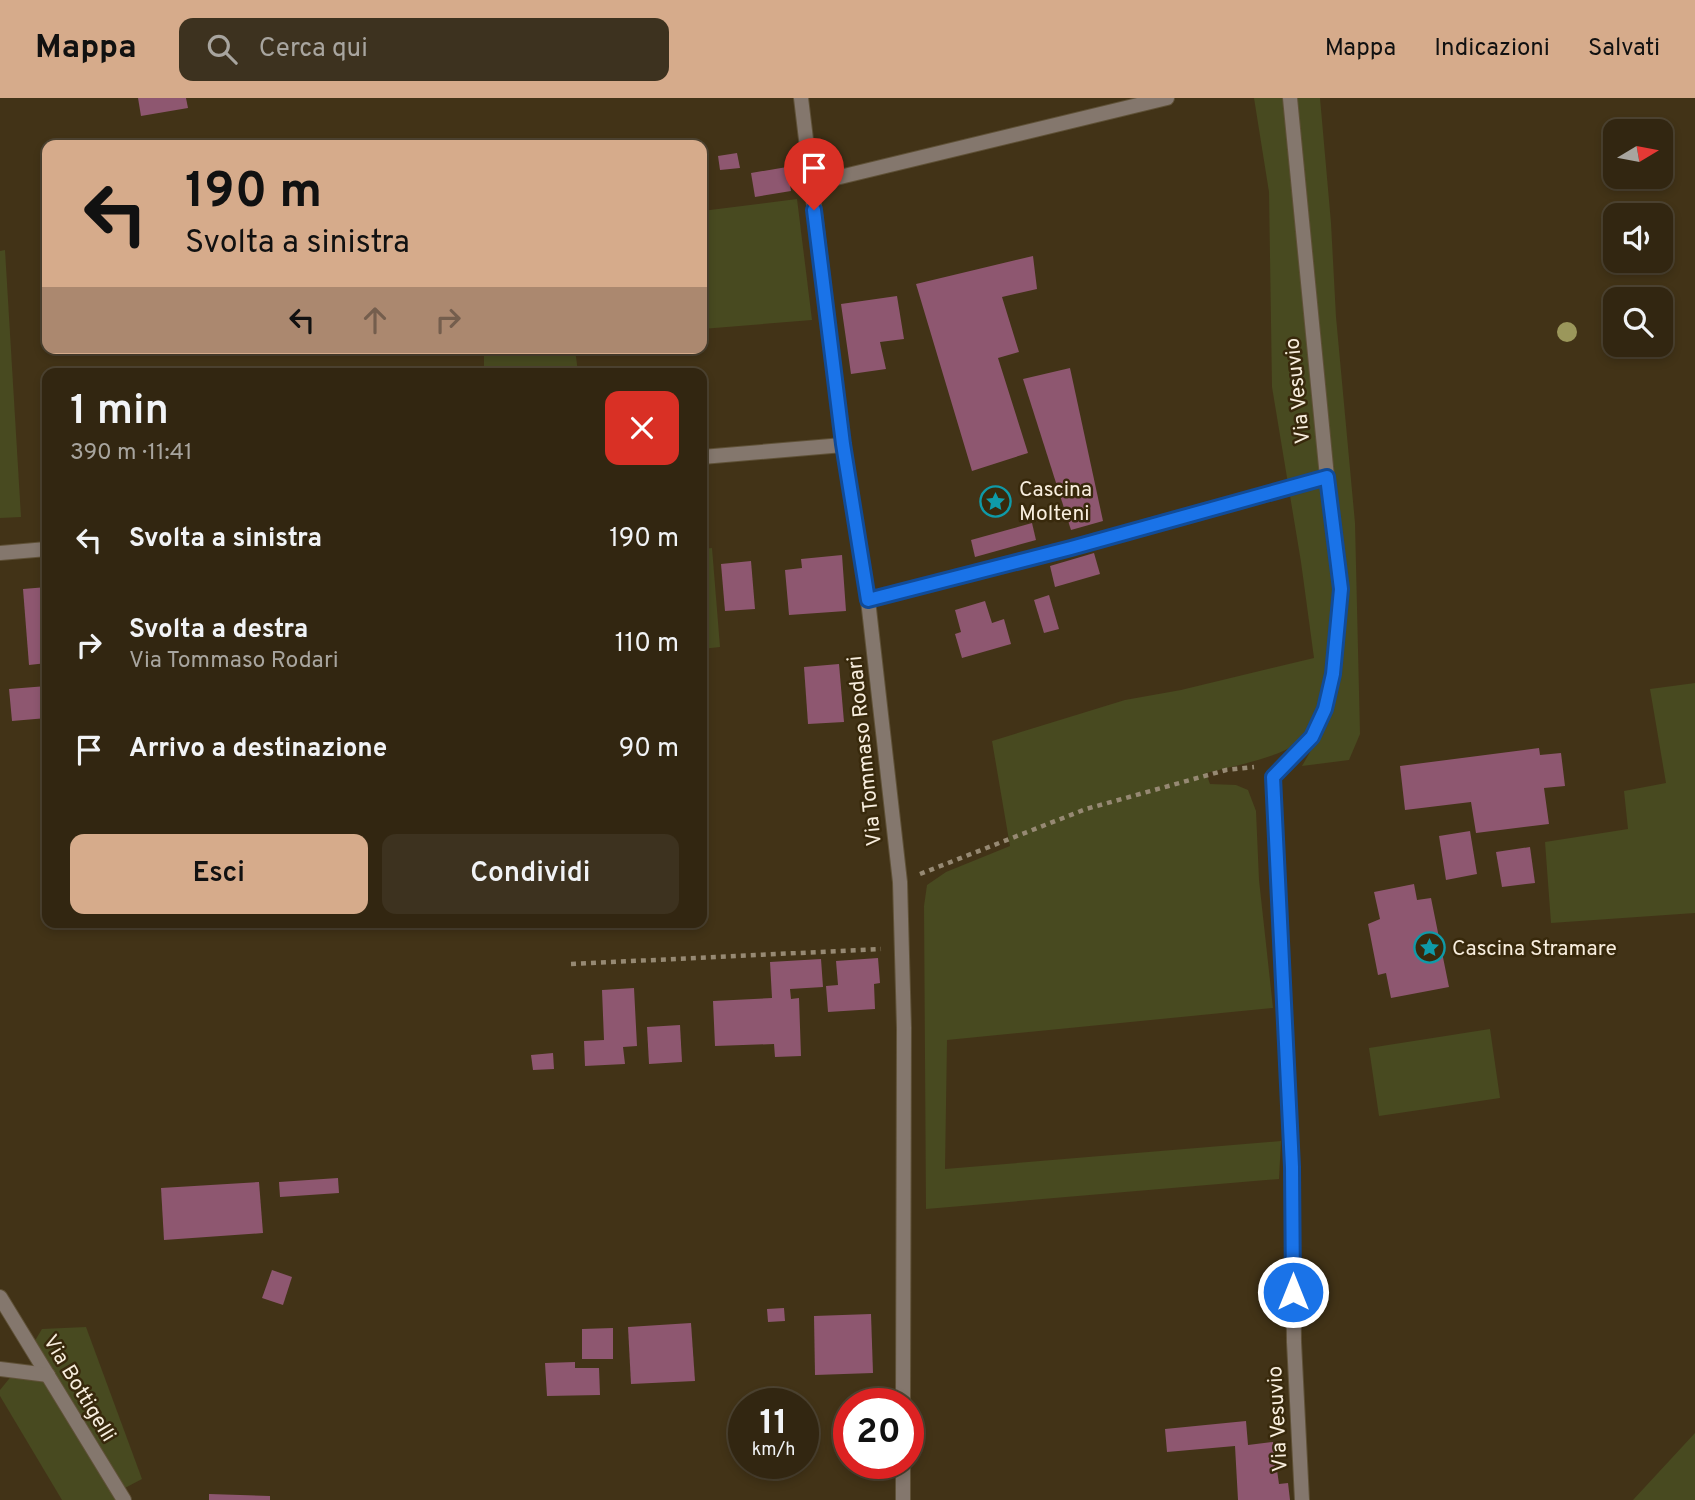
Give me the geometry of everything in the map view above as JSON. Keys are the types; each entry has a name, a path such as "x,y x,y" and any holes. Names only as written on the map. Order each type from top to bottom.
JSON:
{"street":[{"name":"Via Tommaso Rodari","path":"802,98 843,444 868,600 900,882 904,1028 903,1388"},
{"path":"811,184 1167,98"},
{"name":"Via Vesuvio","path":"1290,98 1327,477 1341,589 1333,674 1325,709 1312,737 1273,777 1292,1153 1294,1342 1302,1500"},
{"path":"707,457 843,444"},
{"path":"868,600 1071,548 1327,477"},
{"path":"0,553 42,549"},
{"name":"Via Bottigelli","path":"0,1297 124,1500"},
{"path":"0,1369 48,1375"},
{"path":"903,1479 903,1500"}],"path":[{"path":"900,882 1086,809 1226,769 1258,767 1273,777"},
{"path":"571,964 901,948"}],"green space":[{"path":"1254,98 1320,98 1355,523 1360,734 1349,760 1302,766 1322,731 1320,707 1307,732 1287,749 1253,762 1206,773 1210,784 1236,785 1248,790 1256,811 1259,880 1273,1008 947,1040 945,1169 1281,1141 1279,1179 926,1209 924,906 927,885 946,872 1010,846 992,741 1125,700 1181,690 1314,658 1272,387 1269,192"},
{"path":"797,199 812,320 707,329 707,210"},
{"path":"5,250 21,517 0,518 0,251"},
{"path":"484,354 576,354 577,368 484,368"},
{"path":"707,548 712,548 720,647 707,648"},
{"path":"1695,683 1695,913 1551,923 1545,842 1628,829 1624,791 1666,783 1650,689"},
{"path":"1490,1029 1500,1098 1379,1116 1369,1048"},
{"path":"86,1327 142,1479 121,1490 33,1344 42,1329"},
{"path":"13,1374 46,1378 119,1500 62,1500 0,1396 0,1390"},
{"path":"1695,1433 1695,1500 1633,1500"}],"building":[{"path":"138,98 186,98 188,108 141,116"},
{"path":"737,153 740,168 720,170 718,156"},
{"path":"787,167 791,191 755,197 751,173"},
{"path":"1033,256 1037,289 1002,297 1019,352 998,358 1028,453 972,471 916,284"},
{"path":"897,296 904,339 880,342 886,369 851,374 841,304"},
{"path":"1070,368 1103,521 1071,530 1023,379"},
{"path":"1032,523 1036,540 975,557 971,540"},
{"path":"1094,553 1100,574 1055,587 1050,566"},
{"path":"842,555 846,611 789,615 785,570 802,568 801,559"},
{"path":"751,561 755,609 725,611 721,564"},
{"path":"42,587 42,664 29,665 23,589"},
{"path":"1049,595 1059,629 1044,633 1034,600"},
{"path":"985,601 992,623 1004,619 1011,644 962,658 955,634 961,632 955,610"},
{"path":"839,664 844,722 808,724 804,667"},
{"path":"42,686 42,718 12,721 9,689"},
{"path":"1539,748 1540,755 1561,753 1565,786 1544,788 1549,824 1476,833 1471,802 1405,810 1400,766"},
{"path":"1470,831 1477,874 1446,880 1439,836"},
{"path":"1530,847 1535,883 1502,887 1496,852"},
{"path":"1414,884 1417,900 1431,898 1449,987 1391,998 1386,973 1378,975 1368,924 1380,919 1374,892"},
{"path":"878,958 880,983 874,984 875,1009 828,1012 826,986 838,985 836,961"},
{"path":"821,959 823,987 790,989 791,999 799,998 801,1056 775,1057 774,1044 715,1046 713,1001 772,998 770,962"},
{"path":"634,988 637,1046 623,1047 625,1064 585,1066 584,1041 604,1040 602,990"},
{"path":"680,1025 682,1062 649,1064 647,1027"},
{"path":"553,1053 554,1069 533,1070 531,1055"},
{"path":"338,1178 339,1193 280,1197 279,1182"},
{"path":"259,1182 263,1233 164,1240 161,1188"},
{"path":"272,1270 292,1277 283,1305 262,1298"},
{"path":"784,1308 785,1321 768,1322 767,1309"},
{"path":"871,1314 873,1373 815,1375 814,1316"},
{"path":"691,1323 695,1381 631,1384 628,1327"},
{"path":"613,1328 613,1359 582,1359 582,1329"},
{"path":"575,1362 575,1368 599,1368 600,1395 547,1396 545,1363"},
{"path":"1246,1421 1248,1445 1273,1442 1279,1484 1288,1483 1290,1500 1238,1500 1235,1446 1167,1452 1165,1429"},
{"path":"209,1494 270,1496 270,1500 209,1500"}],"place":[{"name":"Cascina Molteni","path":"996,501"},
{"name":"Cascina Stramare","path":"1429,948"}],"route":[{"path":"814,210 843,444 868,600 1071,548 1327,477 1341,589 1333,674 1325,709 1312,737 1273,777 1292,1167 1293,1292"}]}
